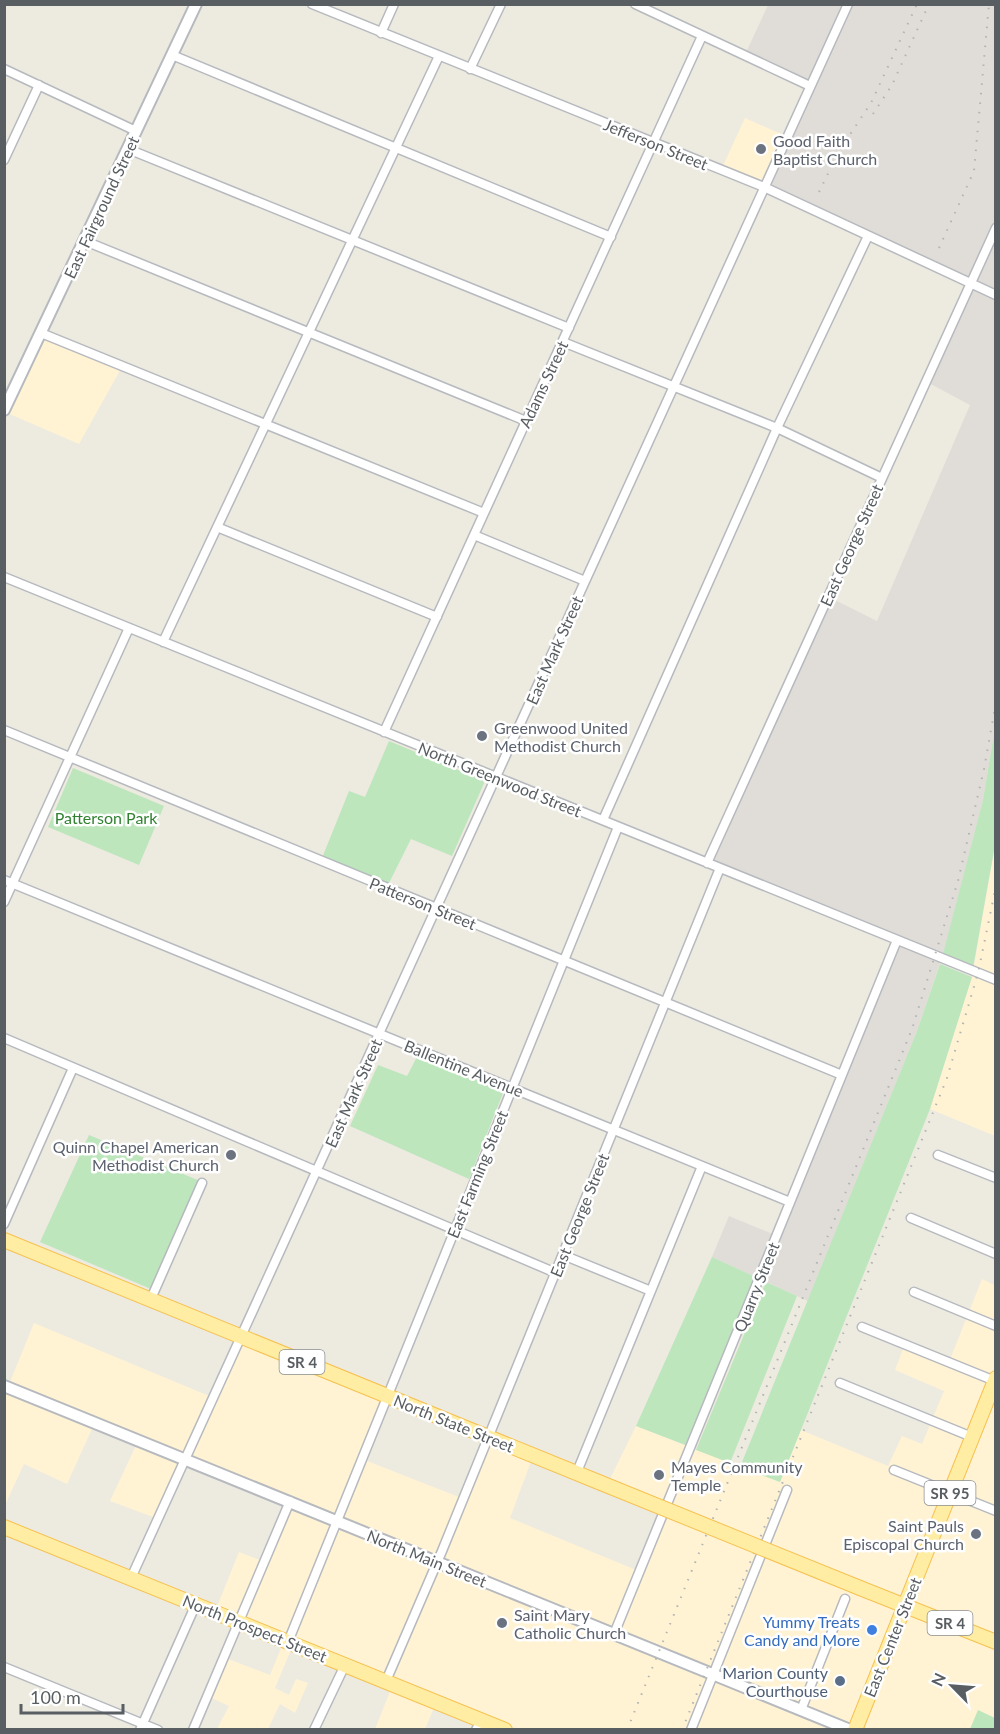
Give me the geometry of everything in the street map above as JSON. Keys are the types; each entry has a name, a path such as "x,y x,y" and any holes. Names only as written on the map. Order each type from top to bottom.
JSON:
{"main road":[{"name":"North State Street","path":"4,1240 904,1605"},
{"name":"East Center Street","path":"855,1730 995,1380"},
{"name":"North Prospect Street","path":"4,1527 505,1730"},
{"name":"SR 4","path":"904,1605 996,1642"}],"street":[{"name":"East Fairground Street","path":"4,410 196,4"},
{"path":"381,33 394,4"},
{"path":"470,69 501,4"},
{"path":"635,4 810,86"},
{"name":"East Mark Street","path":"131,1578 318,1172 848,4"},
{"name":"Jefferson Street","path":"318,6 764,187 996,295"},
{"name":"Adams Street","path":"384,732 702,36"},
{"path":"172,55 611,237"},
{"path":"163,642 439,56"},
{"path":"4,69 136,131"},
{"path":"4,160 39,85"},
{"path":"128,149 569,328"},
{"name":"East George Street","path":"707,863 996,228"},
{"path":"603,820 777,428 868,236"},
{"path":"85,241 526,421"},
{"path":"41,333 484,513"},
{"path":"563,342 777,428 882,478"},
{"path":"217,527 437,617"},
{"path":"474,535 585,580"},
{"name":"North Greenwood Street","path":"4,577 996,980"},
{"path":"4,902 9,881 70,757 129,628"},
{"name":"Patterson Street","path":"4,730 842,1075"},
{"name":"East Farming Street","path":"288,1642 618,827"},
{"name":"East George Street","path":"386,1681 556,1274 720,868"},
{"name":"Ballentine Avenue","path":"9,881 790,1202"},
{"name":"Quarry Street","path":"614,1634 897,940"},
{"path":"4,1038 556,1274"},
{"path":"4,1224 73,1068"},
{"path":"938,1155 996,1178"},
{"path":"579,1467 702,1166"},
{"path":"150,1301 202,1183"},
{"path":"911,1218 996,1254"},
{"path":"563,1255 651,1291"},
{"path":"914,1292 996,1326"},
{"path":"862,1327 995,1380"},
{"path":"840,1383 972,1437"},
{"name":"North Main Street","path":"4,1386 850,1730"},
{"path":"894,1470 996,1511"},
{"path":"691,1730 787,1490"},
{"path":"193,1730 290,1501"},
{"path":"801,1710 845,1599"},
{"path":"141,1726 196,1605"},
{"path":"314,1730 345,1665"},
{"path":"4,1667 141,1726 158,1730"}],"shaded area":[{"path":"768,5 995,5 995,728 983,800 946,945 917,1031 808,1301 712,1257 729,1216 780,1237 898,942 706,863 827,596 877,621 970,405 925,381 969,283 764,189 811,88 744,57"},
{"path":"745,118 788,137 764,189 721,170"},
{"path":"41,333 123,365 79,444 5,412"},
{"path":"995,845 995,1136 930,1109 972,977"},
{"path":"982,1279 996,1286 995,1729 500,1730 436,1703 425,1729 375,1729 393,1684 293,1645 275,1688 289,1695 296,1679 308,1683 295,1713 280,1704 268,1729 217,1729 229,1706 207,1696 223,1657 270,1675 284,1641 214,1614 239,1552 265,1562 290,1502 189,1460 161,1520 110,1501 139,1439 96,1420 67,1484 24,1464 5,1505 5,1386 8,1387 34,1323 214,1398 243,1338 387,1395 362,1459 464,1499 488,1437 533,1456 510,1518 641,1572 666,1509 607,1485 636,1426 780,1482 801,1430 888,1466 902,1436 922,1444 944,1391 895,1370 905,1344 949,1362"}],"green space":[{"path":"995,728 995,845 973,968 943,954 983,800"},
{"path":"389,741 485,781 452,856 411,839 388,885 322,858 349,791 365,797"},
{"name":"Patterson Park","path":"73,768 164,806 139,865 48,827"},
{"path":"940,964 972,977 930,1109 780,1482 740,1467 917,1031"},
{"path":"419,1053 505,1088 469,1179 350,1126 378,1065 407,1076"},
{"path":"89,1135 200,1181 151,1289 40,1242"},
{"path":"712,1257 760,1279 688,1446 636,1426"},
{"path":"766,1282 797,1296 730,1463 696,1450"},
{"path":"978,1710 995,1718 995,1729 970,1729"}],"railway":[{"path":"819,192 839,151 871,103 917,4"},
{"path":"873,114 892,85 929,4"},
{"path":"939,248 974,171 989,4"},
{"path":"627,1730 912,1029 958,881 984,769 996,702"},
{"path":"682,1730 947,1078 978,973 996,886"}],"place":[{"name":"Good Faith Baptist Church","path":"761,149"},
{"name":"Greenwood United Methodist Church","path":"482,736"},
{"name":"Quinn Chapel American Methodist Church","path":"231,1155"},
{"name":"Mayes Community Temple","path":"659,1475"},
{"name":"Saint Pauls Episcopal Church","path":"976,1534"},
{"name":"Saint Mary Catholic Church","path":"502,1623"},
{"name":"Yummy Treats Candy and More","path":"872,1630"},
{"name":"Marion County Courthouse","path":"840,1681"}]}
